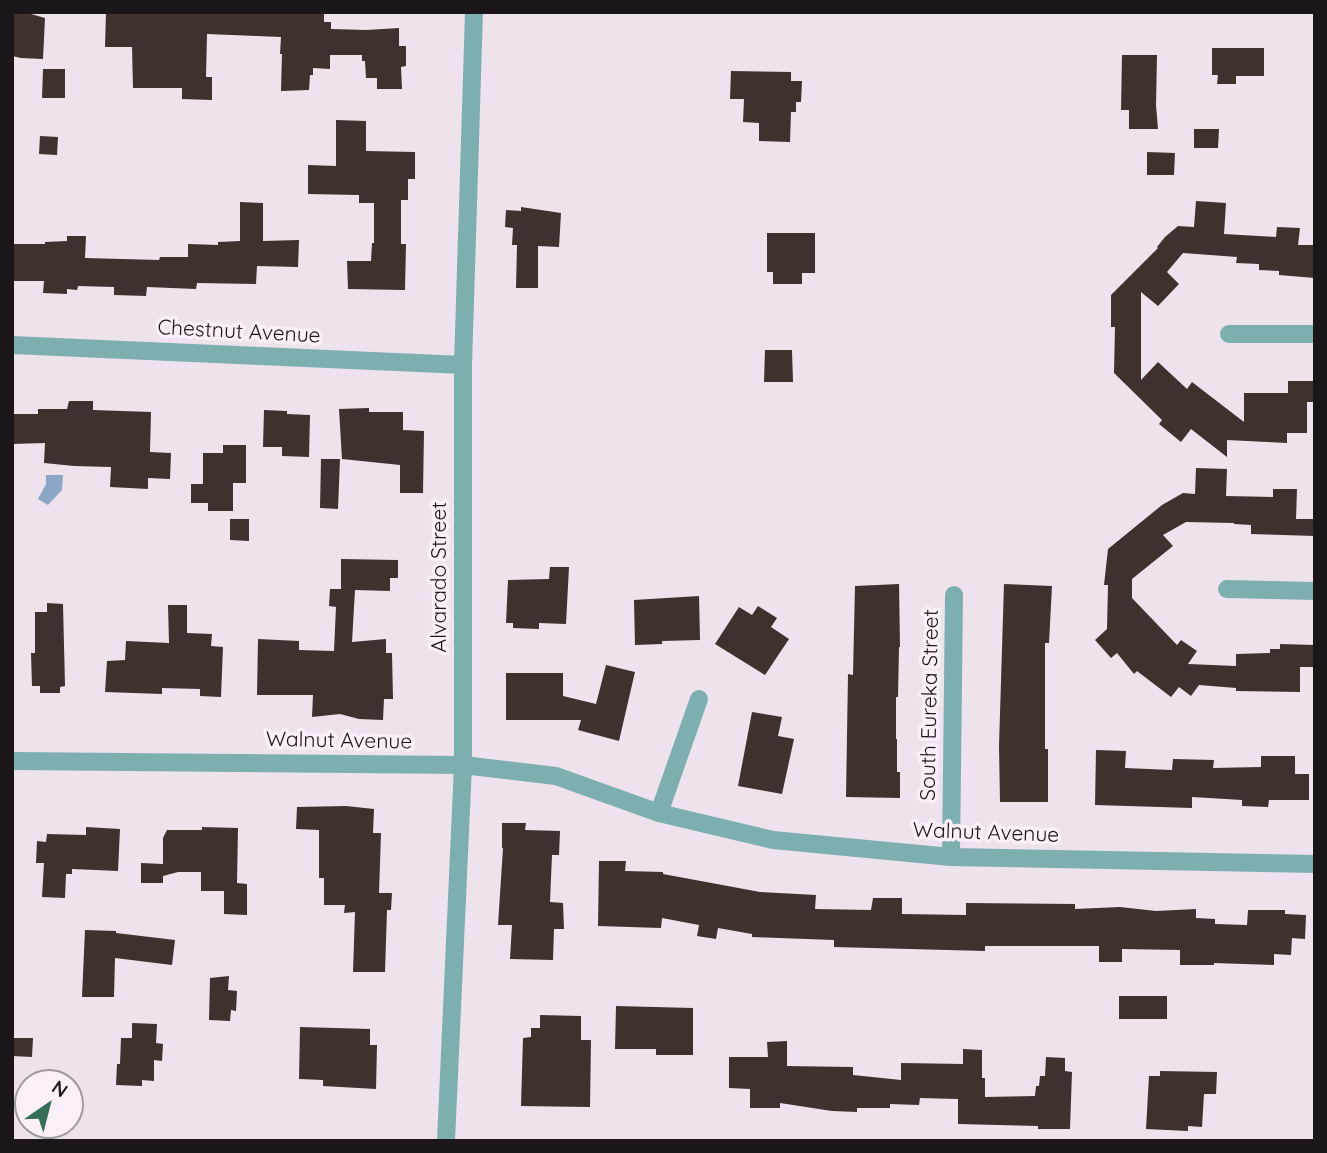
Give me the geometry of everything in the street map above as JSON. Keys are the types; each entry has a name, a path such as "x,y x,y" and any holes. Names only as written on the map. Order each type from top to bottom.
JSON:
{"street":[{"name":"Alvarado Street","path":"446,1141 463,765 463,365 474,12"},
{"path":"1229,334 1315,334"},
{"name":"Chestnut Avenue","path":"12,345 463,365"},
{"path":"1227,589 1315,591"},
{"name":"South Eureka Street","path":"951,857 954,595"},
{"path":"659,813 699,699"},
{"name":"Walnut Avenue","path":"12,761 463,765 556,776 659,813 773,840 951,857 1315,864"}],"water":[{"path":"46,475 63,475 62,490 48,505 38,499 46,484"}],"building":[{"path":"12,12 24,12 45,18 43,59 12,56"},
{"path":"106,12 324,12 324,22 331,22 331,29 399,28 399,46 406,46 406,66 401,67 402,89 377,89 377,78 366,78 362,55 330,55 330,69 313,68 309,90 281,91 281,37 207,34 206,77 212,77 212,100 182,99 182,88 133,88 132,47 105,47"},
{"path":"1212,48 1264,48 1264,76 1236,76 1236,84 1217,84 1218,75 1212,75"},
{"path":"1122,55 1157,55 1158,129 1129,129 1129,110 1121,110"},
{"path":"43,69 65,69 65,98 42,98"},
{"path":"731,71 791,72 791,81 802,81 801,102 796,102 796,112 791,112 790,142 759,141 759,123 743,122 744,99 730,99"},
{"path":"336,120 366,121 366,151 415,152 415,179 408,179 408,200 401,200 401,244 406,244 405,290 348,289 347,261 371,261 374,203 359,203 359,195 308,194 308,165 336,166"},
{"path":"1194,129 1219,129 1218,148 1194,148"},
{"path":"40,136 58,137 57,155 39,154"},
{"path":"1147,152 1175,153 1174,175 1147,175"},
{"path":"1196,201 1226,203 1224,234 1276,237 1277,227 1300,228 1298,245 1315,245 1315,278 1279,275 1279,271 1259,270 1259,264 1236,263 1237,257 1183,253 1167,272 1179,284 1158,306 1141,292 1141,380 1158,362 1187,389 1192,382 1244,422 1244,393 1288,393 1288,381 1315,381 1315,402 1307,402 1307,433 1287,433 1287,443 1227,440 1227,457 1191,429 1181,442 1159,424 1162,420 1114,373 1115,327 1111,327 1111,295 1178,226 1194,227"},
{"path":"240,202 263,203 263,241 299,240 298,267 257,266 256,284 197,283 196,289 147,287 146,296 114,295 114,287 78,286 77,290 67,289 67,294 43,293 44,281 12,281 12,244 45,244 67,241 67,236 86,236 85,258 159,260 160,257 188,257 188,244 218,245 218,242 240,241"},
{"path":"521,207 561,213 559,247 538,246 538,288 516,288 517,245 512,245 513,228 505,227 506,210 521,211"},
{"path":"767,233 815,233 815,273 802,273 802,284 773,284 773,272 767,272"},
{"path":"765,350 792,350 793,382 764,382"},
{"path":"69,401 93,401 93,410 151,412 150,452 171,453 170,479 148,478 148,489 110,487 111,467 44,463 45,443 12,444 12,414 38,414 38,409 67,409"},
{"path":"369,408 369,412 403,412 403,430 424,431 423,493 400,493 400,465 342,459 339,409"},
{"path":"264,410 310,415 309,457 282,456 282,447 263,447"},
{"path":"223,445 246,445 246,483 233,483 233,511 208,511 208,503 191,503 191,484 203,484 203,453 223,453"},
{"path":"321,459 340,459 338,509 320,508"},
{"path":"1196,468 1227,469 1226,496 1273,497 1273,489 1297,489 1296,519 1315,519 1315,536 1251,534 1251,525 1186,522 1163,535 1173,546 1132,579 1132,598 1177,645 1181,640 1197,651 1188,664 1236,666 1236,654 1270,653 1270,649 1280,649 1280,644 1315,645 1315,667 1300,667 1300,692 1236,691 1236,688 1199,685 1191,696 1179,687 1171,697 1137,671 1134,674 1117,653 1111,658 1095,640 1107,629 1108,585 1104,585 1108,549 1162,505 1183,493 1195,494"},
{"path":"230,519 249,519 249,541 230,540"},
{"path":"341,559 398,560 398,578 390,578 390,591 355,590 352,642 386,639 386,653 392,653 393,699 384,699 383,720 359,719 340,714 312,717 313,695 257,695 258,639 299,641 299,650 334,651 336,607 329,606 330,589 341,589"},
{"path":"550,567 569,567 566,624 539,623 539,629 513,628 513,623 506,623 508,580 549,579"},
{"path":"899,584 900,647 896,739 900,798 846,797 848,674 853,675 855,586"},
{"path":"1004,584 1052,586 1049,643 1045,643 1048,802 1000,802"},
{"path":"699,596 700,640 635,645 634,600"},
{"path":"47,603 63,604 65,686 60,687 60,693 40,693 40,686 32,686 31,653 35,653 35,612 47,612"},
{"path":"168,605 187,605 187,633 212,634 211,646 223,647 221,697 200,696 200,689 162,688 162,694 105,692 107,661 125,660 126,641 169,643"},
{"path":"758,606 777,618 771,627 789,639 765,675 715,644 739,607 752,615"},
{"path":"606,665 635,672 619,741 578,730 581,720 506,720 506,673 563,673 563,696 596,704"},
{"path":"752,712 782,717 778,736 794,739 782,794 738,786"},
{"path":"1096,750 1126,751 1125,768 1172,770 1173,759 1214,760 1213,768 1261,767 1261,756 1295,756 1295,774 1309,774 1309,800 1269,800 1268,807 1242,806 1242,800 1192,797 1192,808 1095,805"},
{"path":"346,806 374,809 373,833 381,833 379,893 392,893 391,910 387,910 385,972 353,972 355,912 344,913 345,905 324,905 324,878 319,878 319,830 296,829 297,807"},
{"path":"502,823 526,823 525,830 560,831 559,855 552,855 550,902 563,903 564,929 554,929 553,960 510,959 512,925 498,925"},
{"path":"86,827 120,829 118,871 72,869 72,874 66,874 65,898 42,897 44,863 36,863 37,841 46,842 47,834 86,835"},
{"path":"202,827 238,828 237,883 247,884 247,915 224,914 224,891 201,891 201,872 178,872 163,876 163,883 141,883 141,863 163,864 163,838 167,830 202,830"},
{"path":"599,861 626,861 625,871 663,872 760,892 816,895 815,909 871,910 873,898 902,898 902,914 966,915 966,903 1075,904 1075,909 1196,909 1196,918 1215,919 1215,924 1247,925 1248,910 1285,910 1285,914 1306,915 1305,939 1292,938 1291,955 1274,954 1274,965 1180,965 1180,950 1122,949 1122,962 1099,962 1099,946 985,946 985,951 834,947 834,940 752,937 752,934 718,928 716,939 697,936 699,925 662,918 661,928 598,926"},
{"path":"85,930 116,931 175,940 172,965 115,958 114,997 82,997"},
{"path":"229,976 228,990 237,991 236,1011 231,1010 230,1021 209,1020 210,978"},
{"path":"1119,996 1167,996 1167,1019 1119,1019"},
{"path":"616,1006 693,1008 693,1055 656,1055 656,1049 615,1049"},
{"path":"540,1015 581,1016 581,1040 591,1040 590,1107 521,1106 523,1038 531,1037 531,1028 540,1028"},
{"path":"132,1023 157,1024 156,1043 163,1044 162,1061 154,1060 154,1081 142,1080 142,1086 116,1085 121,1038 132,1038"},
{"path":"300,1027 370,1029 370,1045 377,1045 376,1089 323,1086 323,1080 299,1079"},
{"path":"12,1038 33,1038 32,1057 12,1056"},
{"path":"787,1041 787,1066 853,1067 853,1075 901,1080 901,1063 963,1064 963,1049 982,1050 985,1097 1035,1096 1040,1076 1045,1076 1046,1057 1065,1058 1065,1071 1072,1072 1070,1129 958,1124 958,1099 920,1098 919,1105 890,1104 890,1108 857,1108 857,1112 780,1103 780,1108 750,1108 750,1089 729,1088 729,1057 768,1057 767,1042"},
{"path":"1160,1071 1217,1072 1216,1094 1204,1094 1202,1127 1188,1126 1188,1131 1146,1129 1149,1076 1160,1076"}]}
